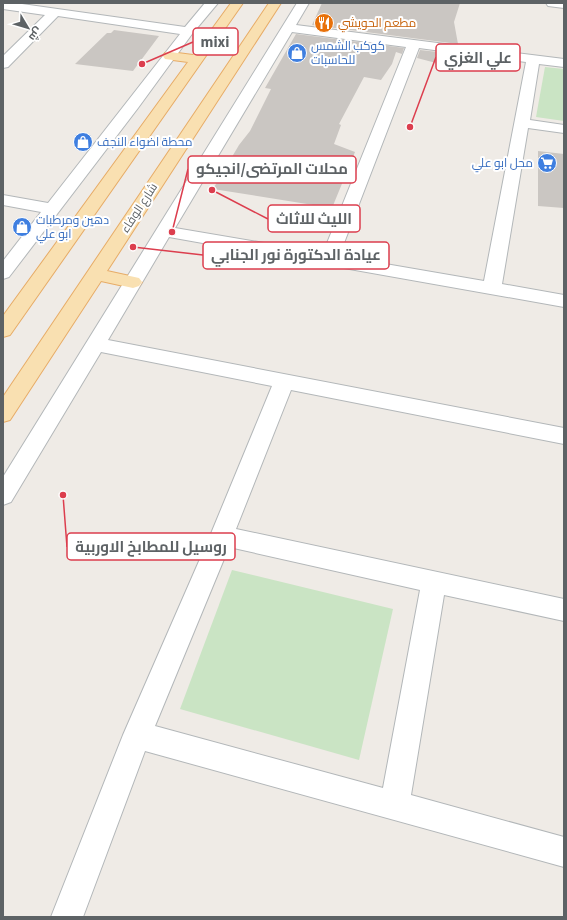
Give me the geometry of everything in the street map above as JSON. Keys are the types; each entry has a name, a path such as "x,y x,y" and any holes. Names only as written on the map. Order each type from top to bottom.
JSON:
{"main road":[{"path":"3,330 237,3"},
{"name":"شارع الوفاء","path":"3,414 275,3"},
{"path":"170,56 196,60"},
{"path":"162,109 176,102 189,103 193,111 164,154 168,164"},
{"path":"96,274 133,282"}],"street":[{"path":"3,273 188,31 212,3"},
{"path":"3,496 303,3"},
{"path":"552,3 564,4"},
{"path":"3,5 188,31"},
{"path":"3,64 55,12"},
{"path":"288,28 564,63"},
{"path":"330,260 414,44"},
{"path":"492,289 533,59"},
{"path":"522,123 564,129"},
{"path":"3,200 52,209"},
{"path":"164,231 564,301"},
{"path":"96,344 564,436"},
{"path":"67,917 137,734 222,536 284,381"},
{"path":"222,536 564,610"},
{"path":"395,806 434,582"},
{"path":"137,734 564,852"}],"green space":[{"path":"545,67 564,69 564,121 536,117"},
{"path":"232,570 393,609 359,760 180,709"}],"building":[{"path":"322,3 460,3 454,22 458,44 312,25"},
{"path":"114,30 159,36 133,71 75,64 107,33 111,33"},
{"path":"296,34 404,48 402,54 396,52 392,64 381,80 364,77 339,124 341,125 334,144 355,152 332,208 213,189 239,145 250,131 271,89 265,88"},
{"path":"420,50 456,54 454,60 443,59 440,64 417,58"},
{"path":"538,151 564,154 564,208 538,206"}],"place":[{"name":"مطعم الحويشي","path":"324,23"},
{"name":"كوكب الشمس للحاسبات","path":"297,53"},
{"name":"mixi","path":"142,64"},
{"name":"علي الغزي","path":"410,127"},
{"name":"محطة اضواء النجف","path":"83,142"},
{"name":"محل ابو علي","path":"547,163"},
{"name":"الليث للاثاث","path":"212,190"},
{"name":"دهين ومرطبات ابو علي","path":"22,227"},
{"name":"محلات المرتضى/انجيكو","path":"172,232"},
{"name":"عيادة الدكتورة نور الجنابي","path":"133,247"},
{"name":"روسيل للمطابخ الاوربية","path":"63,495"}]}
